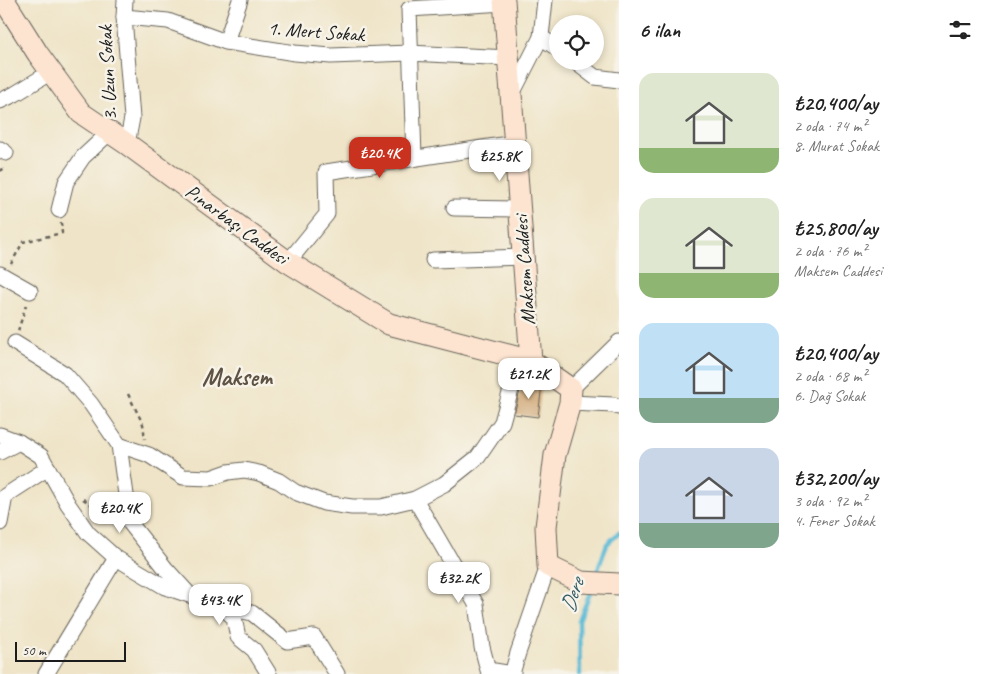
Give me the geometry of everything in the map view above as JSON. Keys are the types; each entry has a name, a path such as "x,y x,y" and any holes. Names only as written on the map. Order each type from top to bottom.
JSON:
{"main road":[{"name":"Pınarbaşı Caddesi","path":"4,0 38,54 81,113 119,138 288,262 388,324 531,361"},
{"name":"Maksem Caddesi","path":"504,2 531,361"},
{"path":"531,361 570,396 555,455 546,527 548,566 581,582 619,584"}],"street":[{"name":"3. Uzun Sokak","path":"119,138 132,118 124,17 125,0"},
{"path":"226,42 240,0"},
{"path":"511,94 542,37 545,0"},
{"path":"414,158 409,9 504,2"},
{"name":"1. Mert Sokak","path":"124,17 168,21 226,42 295,53 331,56 409,53 508,58"},
{"path":"542,37 549,42"},
{"path":"586,70 595,77 619,80"},
{"path":"0,101 51,72"},
{"path":"59,210 66,182 83,157 119,138"},
{"path":"288,262 326,214 326,172 515,143"},
{"path":"454,208 520,209"},
{"path":"433,260 523,257"},
{"path":"5,270 30,291"},
{"path":"619,342 570,396 619,407"},
{"path":"14,344 65,374 91,404 119,445 130,522 188,594"},
{"path":"119,445 149,455 183,477 211,478 228,472 244,470 259,473 279,481 295,492 324,503 352,507 381,507 415,499 444,484 478,457 502,422 512,382 531,361"},
{"path":"0,435 18,442 41,456 88,534 116,558 165,586 223,607 252,613 287,641 314,637 337,674"},
{"path":"0,452 18,442"},
{"path":"0,523 5,496 48,468"},
{"path":"415,499 476,604 482,646 488,670 512,674 548,566"},
{"path":"46,674 116,558"},
{"path":"223,607 234,618 238,637 254,650 269,674"}],"path":[{"path":"5,270 23,242 62,233 59,210"},
{"path":"14,344 30,291"},
{"path":"128,394 142,424 149,455"},
{"path":"64,497 73,493 105,513 130,522"}],"building":[{"path":"525,382 542,384 538,417 514,414 521,387"}],"waterway":[{"name":"Dere","path":"595,578 607,544 619,533"},
{"name":"Dere","path":"580,674 579,621 592,588"}],"district":[{"name":"Maksem","path":"237,376"}]}
